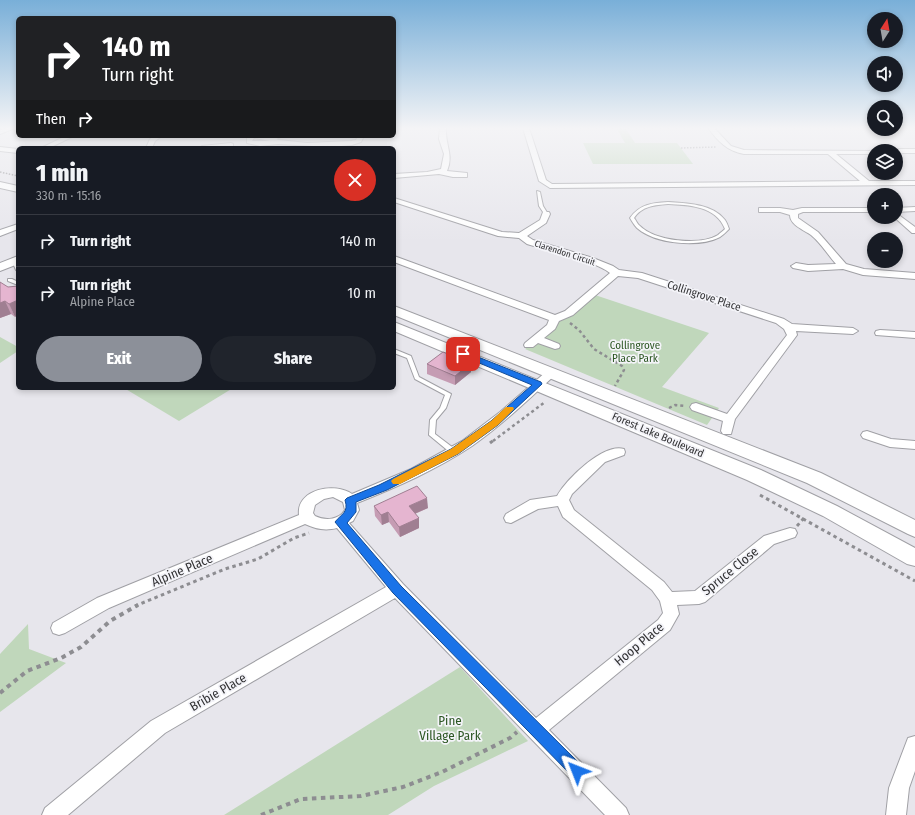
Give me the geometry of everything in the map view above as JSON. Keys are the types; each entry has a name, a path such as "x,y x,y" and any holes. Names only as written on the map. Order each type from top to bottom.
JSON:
{"main road":[{"path":"0,176 16,180"},
{"path":"0,185 16,189"},
{"path":"0,267 14,268"},
{"name":"Forest Lake Boulevard","path":"396,311 830,511 915,558"},
{"name":"Forest Lake Boulevard","path":"396,327 544,378 814,478 915,529"}],"street":[{"path":"439,172 444,170 445,166"},
{"path":"538,166 543,181 547,185 563,186 915,184"},
{"path":"847,166 868,184"},
{"path":"396,176 439,172 464,176"},
{"name":"Clarendon Circuit","path":"396,201 501,234 521,236 530,242 610,268 616,274"},
{"path":"903,210 915,209"},
{"path":"762,210 780,210 794,213 802,210 867,210"},
{"path":"794,213 794,218 798,223 815,234 843,266"},
{"path":"521,236 543,221 546,214"},
{"path":"903,221 915,232"},
{"path":"0,233 16,227"},
{"path":"396,260 555,319"},
{"path":"796,266 808,268 843,266 863,272 915,276"},
{"path":"555,346 533,342 551,327 555,319 569,313 616,274"},
{"name":"Collingrove Place","path":"616,274 639,276 701,294 718,302 780,321 790,327 853,331"},
{"path":"727,431 729,419 792,335 790,327"},
{"path":"880,333 915,336"},
{"path":"350,500 383,488 454,452 494,423 544,378"},
{"path":"696,407 729,419"},
{"path":"867,435 890,443 915,445 915,434"},
{"path":"562,500 567,491 600,459 619,452"},
{"path":"332,492 340,493 350,500 352,506 351,512 347,518 340,522 323,525 315,523 308,517 306,508 309,503 321,494 332,492"},
{"path":"511,518 535,504 562,500"},
{"path":"562,500 568,514 658,586 668,599"},
{"name":"Alpine Place","path":"59,628 103,603 308,517"},
{"path":"340,522 397,589 620,815"},
{"name":"Spruce Close","path":"668,599 699,597 769,540 790,533"},
{"name":"Bribie Place","path":"52,815 158,727 397,589"},
{"name":"Hoop Place","path":"532,726 664,625 671,614 668,599"},
{"path":"896,815 899,788 915,745"}],"lane":[{"path":"538,192 541,206 546,214"},
{"path":"661,204 683,204 698,207 720,216 726,222 727,228 723,234 715,238 702,241 670,240 643,231 635,224 632,218 635,212 643,207 661,204"},
{"path":"396,352 409,357 417,378 448,394 443,408 433,420 432,435 454,452"}],"path":[{"path":"0,172 16,176"},
{"path":"555,319 573,324 590,346 598,353 622,366 624,370 613,388"},
{"path":"486,445 499,437 547,400"},
{"path":"664,410 675,405 696,407"},
{"path":"804,518 915,581"},
{"path":"0,693 27,671 61,658 81,647 110,621 134,606 225,569 258,559 294,538 313,531"},
{"path":"261,815 301,798 361,796 403,787 442,772 532,726"}],"green space":[{"name":"Collingrove Place Park","path":"592,294 709,333 662,387 719,408 707,425 525,349"},
{"path":"0,337 16,346 16,352 0,363"},
{"path":"127,390 230,390 179,421"},
{"path":"28,624 29,649 66,663 0,712 0,654"},
{"name":"Pine Village Park","path":"460,667 528,741 434,786 388,815 224,815"}],"building":[{"path":"0,282 8,287 16,286 16,301 9,304 5,301 0,303"},
{"path":"443,352 471,363 455,376 427,364"},
{"path":"417,486 427,498 409,506 419,518 399,527 388,512 381,515 374,506"}],"slow traffic":[{"path":"396,481 454,452 494,423 509,409"}],"route":[{"path":"463,354 538,384 494,423 454,452 383,488 350,500 352,503 351,512 347,518 340,522 397,589 577,771"}]}
